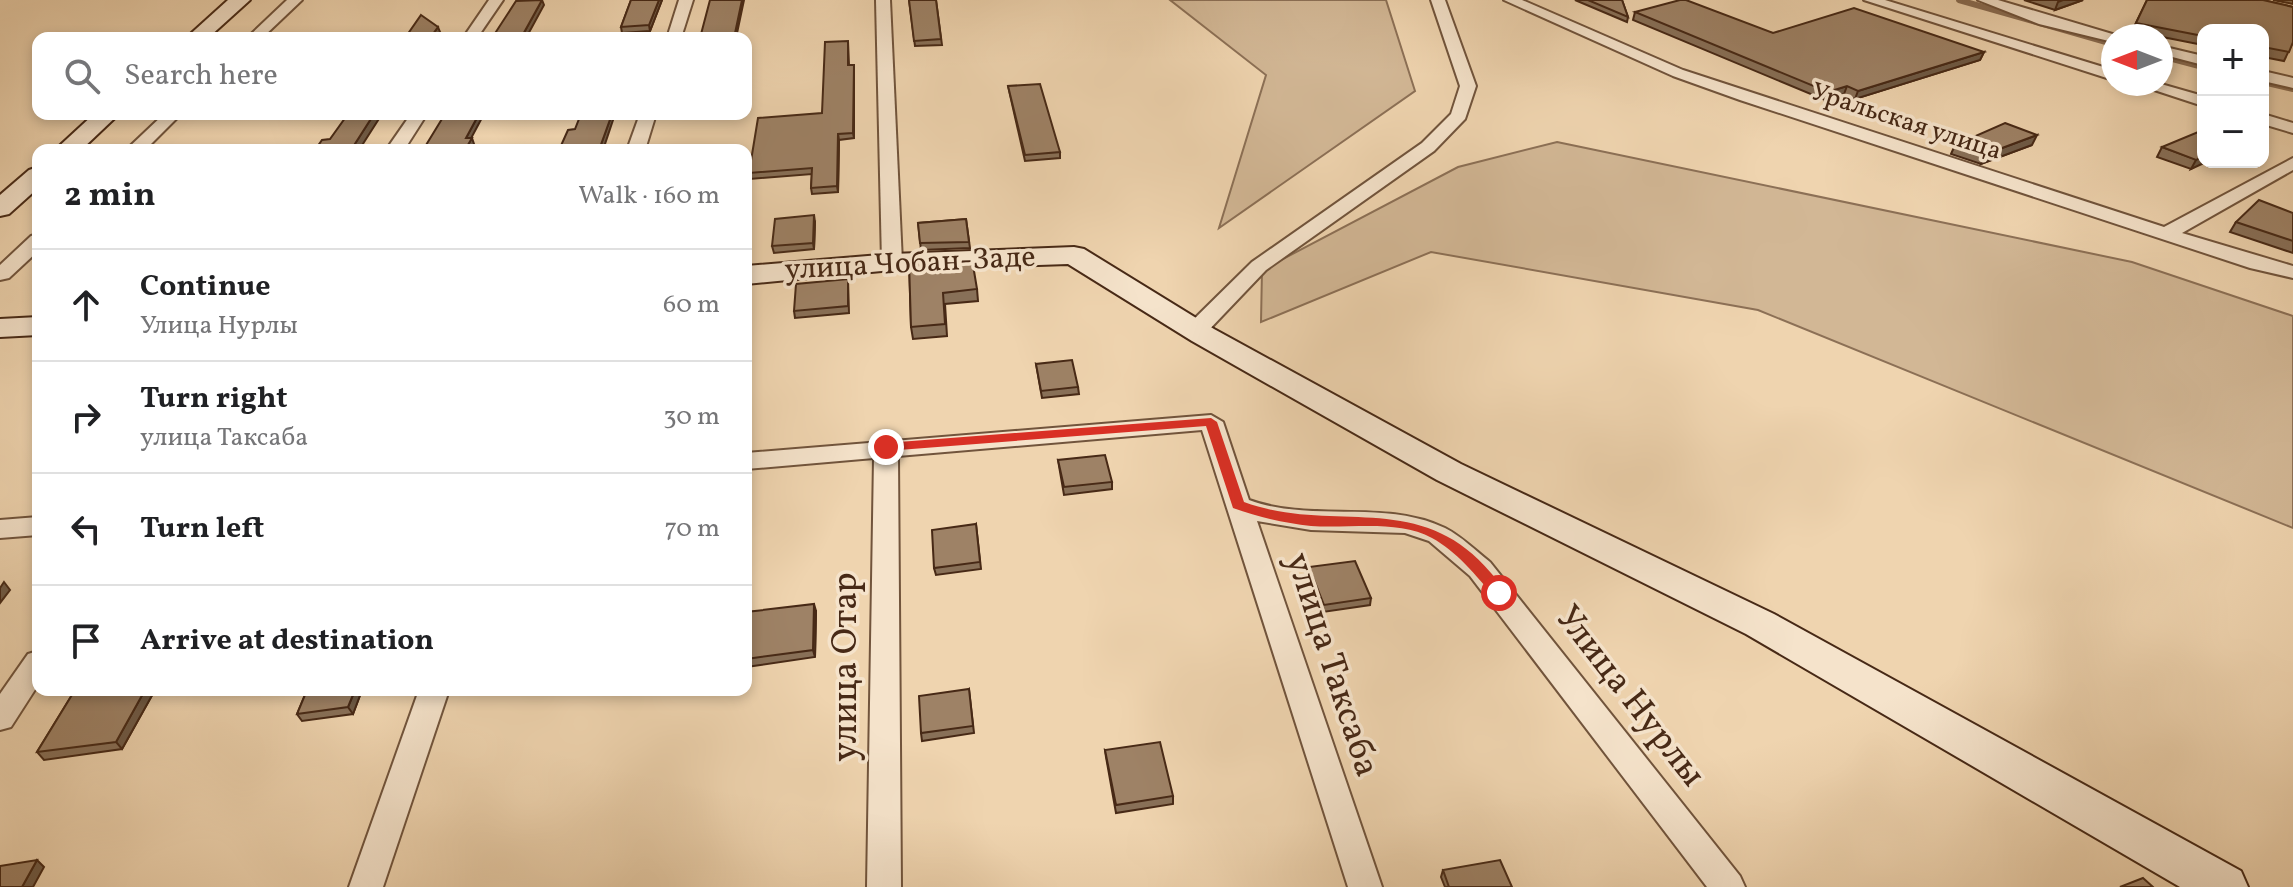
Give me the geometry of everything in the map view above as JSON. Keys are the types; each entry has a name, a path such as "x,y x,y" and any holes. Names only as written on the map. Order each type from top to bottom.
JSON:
{"main road":[{"path":"203,32 240,0"},
{"path":"74,144 101,120"},
{"path":"0,208 32,180"},
{"name":"улица Чобан-Заде","path":"752,274 892,262 1074,255 1196,330"},
{"path":"0,328 32,326"},
{"path":"1196,330 1449,472 1760,624 2224,887"}],"street":[{"path":"260,32 295,0"},
{"path":"474,32 496,0"},
{"path":"676,32 686,0"},
{"path":"883,0 892,262"},
{"path":"1196,330 1259,266 1428,147 1459,116 1468,86 1438,0"},
{"name":"Уральская улица","path":"1511,0 1719,88 2166,234 2293,272"},
{"path":"1871,0 2101,71"},
{"path":"1985,0 2044,21 2101,35"},
{"path":"2173,53 2197,59"},
{"path":"2269,77 2293,83"},
{"path":"2173,92 2197,99"},
{"path":"141,144 167,120"},
{"path":"399,144 415,120"},
{"path":"638,144 646,120"},
{"path":"2269,121 2293,128"},
{"path":"2166,234 2293,163"},
{"path":"2,274 32,246"},
{"name":"улица Таксаба","path":"886,447 1211,422 1365,887"},
{"path":"752,460 886,447"},
{"name":"улица Отар","path":"884,887 886,447"},
{"name":"Улица Нурлы","path":"1238,505 1259,513 1311,521 1407,524 1438,535 1480,569 1728,887"},
{"path":"0,529 32,526"},
{"path":"0,718 32,671"},
{"path":"366,887 432,696"}],"shaded area":[{"path":"1170,0 1386,0 1415,91 1219,228 1266,75"},
{"path":"1557,142 2132,262 2293,316 2293,528 1758,310 1431,252 1261,322 1262,270 1458,167"}],"building":[{"path":"542,0 524,32 496,32 516,1"},
{"path":"631,0 659,0 649,25 621,27"},
{"path":"710,0 742,0 735,32 702,32"},
{"path":"909,0 936,0 941,39 914,41"},
{"path":"1588,0 1622,0 1628,17"},
{"path":"1680,0 1773,33 1854,8 1984,52 1858,91 1847,86 1828,92 1635,12"},
{"path":"2147,0 2263,0 2293,7 2293,42 2289,52 2269,48 2269,24 2197,24 2197,35 2173,30 2173,24 2136,23"},
{"path":"421,15 438,27 434,32 409,32"},
{"path":"848,41 848,65 854,65 853,133 838,134 837,186 811,188 812,168 752,173 758,118 822,113 825,42"},
{"path":"1040,84 1060,152 1025,155 1008,86"},
{"path":"344,120 370,120 355,144 319,144 322,140 330,139"},
{"path":"441,120 476,120 466,138 472,138 468,144 427,144"},
{"path":"579,120 610,120 601,144 562,144 568,130 575,129"},
{"path":"2005,123 2037,135 1986,154 1955,145"},
{"path":"2197,132 2196,160 2162,147"},
{"path":"2259,200 2293,213 2293,241 2236,222"},
{"path":"814,215 813,243 772,246 775,219"},
{"path":"966,219 969,242 920,243 918,223"},
{"path":"972,259 977,289 943,293 945,324 911,327 909,261"},
{"path":"848,279 848,306 794,311 796,284"},
{"path":"1072,360 1078,387 1041,391 1036,364"},
{"path":"1105,455 1112,482 1064,487 1058,460"},
{"path":"976,524 980,562 934,568 932,530"},
{"path":"1355,561 1371,598 1324,605 1309,567"},
{"path":"814,604 813,650 752,658 752,611"},
{"path":"969,689 973,726 921,733 919,696"},
{"path":"71,696 142,696 116,742 37,752"},
{"path":"304,696 353,696 348,707 297,714"},
{"path":"1160,742 1173,796 1116,805 1105,750"},
{"path":"37,860 22,887 0,887 0,866"},
{"path":"1500,860 1512,887 1449,887 1443,870"},
{"path":"2143,878 2153,887 2120,887"}],"waterway":[{"path":"1959,0 2101,41"},
{"path":"2173,59 2197,65"},
{"path":"2269,83 2293,89"}],"route":[{"path":"886,447 1211,422 1238,505 1259,513 1311,521 1372,520 1407,524 1438,535 1480,569 1499,593"}]}
